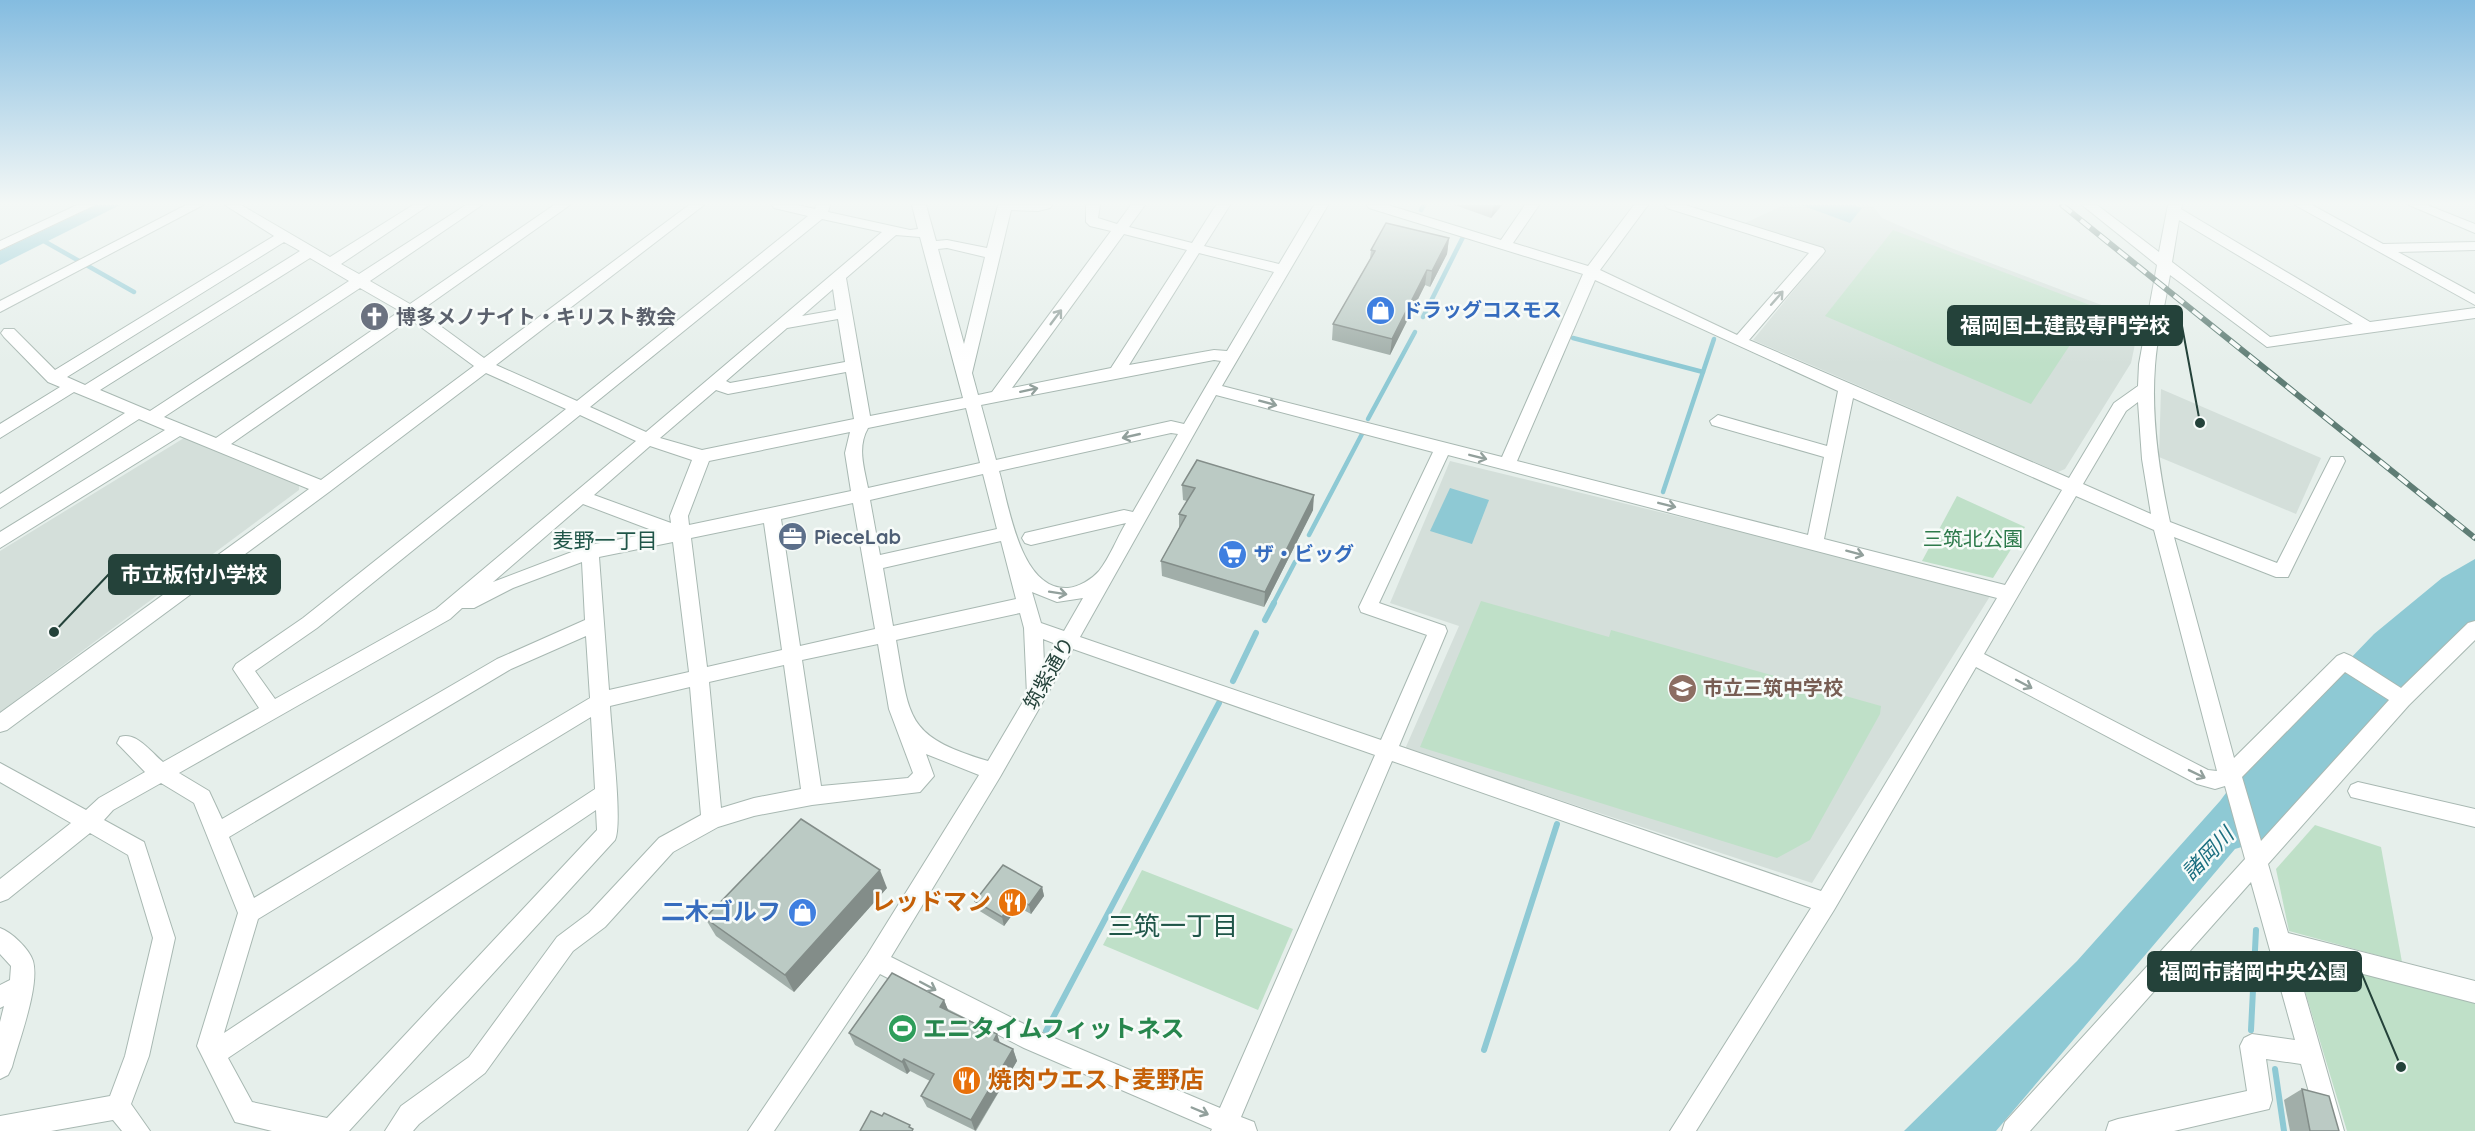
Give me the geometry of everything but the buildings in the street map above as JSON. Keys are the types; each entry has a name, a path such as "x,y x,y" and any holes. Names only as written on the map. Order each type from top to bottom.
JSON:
{"street":[{"path":"0,307 95,258"},
{"path":"54,378 249,258"},
{"path":"0,432 80,389 299,258"},
{"path":"319,258 410,311 484,366 647,439 682,452 702,456 1116,372 1214,355 1232,357"},
{"path":"330,264 340,258"},
{"path":"0,502 144,415 394,258"},
{"path":"218,445 487,258"},
{"path":"0,724 323,488 627,258"},
{"path":"272,711 243,669 310,623 761,258"},
{"path":"443,614 860,258"},
{"path":"934,258 1033,628 1036,694"},
{"path":"964,375 993,258"},
{"path":"996,398 1099,258"},
{"path":"1116,372 1187,258"},
{"path":"1236,258 1284,270"},
{"name":"筑紫通り","path":"760,1131 875,962 993,771 1212,389 1291,258"},
{"path":"1547,258 1591,272 1739,342 2160,525 2282,572 2337,461"},
{"path":"1507,464 1591,272 1602,258"},
{"path":"1739,342 1812,258"},
{"path":"2156,258 2267,342 2475,313"},
{"path":"2167,258 2147,364 2145,389 2148,455 2160,525 2231,779 2256,854 2277,941 2332,1131"},
{"path":"2256,258 2368,327"},
{"path":"2398,258 2475,300"},
{"path":"398,1131 410,1115 477,1065 565,944 597,920 666,845 712,820 754,807 812,796 913,786 924,776 899,709 853,453 855,437 863,423 838,276"},
{"path":"782,324 844,313"},
{"path":"9,333 54,378 323,488"},
{"path":"713,382 728,388 853,366"},
{"path":"1212,389 2011,594"},
{"path":"1815,543 1847,389"},
{"path":"1682,1131 1826,903 2120,407 2145,389"},
{"path":"1718,421 1832,453"},
{"path":"0,892 106,804 443,614 507,583 590,552 772,515 1171,427 1188,431"},
{"path":"0,541 177,430"},
{"path":"875,962 897,970 1032,1040 1232,1128 1438,631 1368,607 1443,448"},
{"path":"702,456 679,516 699,677 712,820"},
{"path":"580,496 681,534"},
{"path":"772,515 812,796"},
{"path":"1031,538 1125,516 1138,520"},
{"path":"874,563 1007,533"},
{"path":"127,743 161,773 202,797 249,913 209,1046 243,1113 330,1131 608,833 602,700 590,552"},
{"path":"1014,561 1043,590 1066,595 1095,585 1106,573"},
{"path":"249,913 602,700 792,654 1027,604"},
{"path":"217,833 504,664 596,624"},
{"path":"1033,628 1826,903"},
{"path":"2014,1131 2256,854 2402,699 2475,628"},
{"path":"1973,657 2204,778 2215,780 2231,779 2344,661 2401,698"},
{"path":"907,728 929,746 970,765 993,771"},
{"path":"0,772 137,849 164,938 137,1056 118,1107"},
{"path":"2358,791 2475,818"},
{"path":"214,1054 606,792"},
{"path":"0,938 22,962 21,986 0,1067"},
{"path":"2277,941 2475,992"},
{"path":"0,997 21,986"},
{"path":"2118,1131 2260,1100 2252,1046 2311,1054"},
{"path":"0,1128 118,1107"},
{"path":"118,1107 138,1131"}],"shaded area":[{"path":"1820,258 1977,258 2120,312 2120,315 2139,325 2131,363 2065,469 2058,472 1753,340"},
{"path":"2161,389 2321,458 2296,514 2159,457"},
{"path":"184,438 299,482 299,490 0,712 0,551"},
{"name":"市立三筑中学校","path":"1450,461 1992,593 1812,883 1405,749 1459,626 1390,603"}],"green space":[{"path":"1871,258 1966,258 2095,307 2031,404 1825,316"},
{"name":"三筑北公園","path":"1957,496 2025,527 1993,578 1922,561"},
{"path":"1481,601 1609,637 1611,630 1881,706 1880,714 1810,840 1777,858 1420,747"},
{"path":"2315,825 2381,847 2402,962 2289,931 2276,869"},
{"path":"1142,870 1293,929 1258,1010 1103,945"},
{"path":"2302,956 2475,1003 2475,1131 2347,1131 2295,958"}],"water":[{"path":"0,258 14,258 0,265"},
{"path":"1450,488 1489,500 1472,544 1430,531"},
{"name":"諸岡川","path":"2475,559 2475,622 2422,667 2268,839 2235,849 1996,1131 1904,1131 2077,961 2220,801 2243,770 2374,634 2442,578"}],"waterway":[{"path":"73,258 134,292"},
{"path":"1423,317 1453,258"},
{"path":"1368,419 1415,332"},
{"path":"1573,338 1703,372"},
{"path":"1703,372 1714,339"},
{"path":"1663,492 1703,372"},
{"path":"1309,535 1362,434"},
{"path":"1273,604 1295,562"},
{"path":"1265,620 1274,603"},
{"path":"1233,681 1256,633"},
{"path":"1046,1031 1219,703"},
{"path":"1484,1050 1557,824"},
{"path":"2251,1030 2256,930"},
{"path":"2275,1069 2284,1131"}],"railway":[{"path":"2127,258 2475,538"}],"place":[{"name":"ドラッグコスモス","path":"1381,310"},
{"name":"博多メノナイト・キリスト教会","path":"375,317"},
{"name":"福岡国土建設専門学校","path":"2200,423"},
{"name":"PieceLab","path":"793,537"},
{"name":"ザ・ビッグ","path":"1233,554"},
{"name":"市立板付小学校","path":"54,632"},
{"name":"市立三筑中学校","path":"1682,688"},
{"name":"レッドマン","path":"1012,902"},
{"name":"二木ゴルフ","path":"802,912"},
{"name":"エニタイムフィットネス","path":"902,1029"},
{"name":"福岡市諸岡中央公園","path":"2401,1067"},
{"name":"焼肉ウエスト麦野店","path":"967,1080"}],"district":[{"name":"麦野一丁目","path":"605,541"},
{"name":"三筑一丁目","path":"1173,926"}]}
